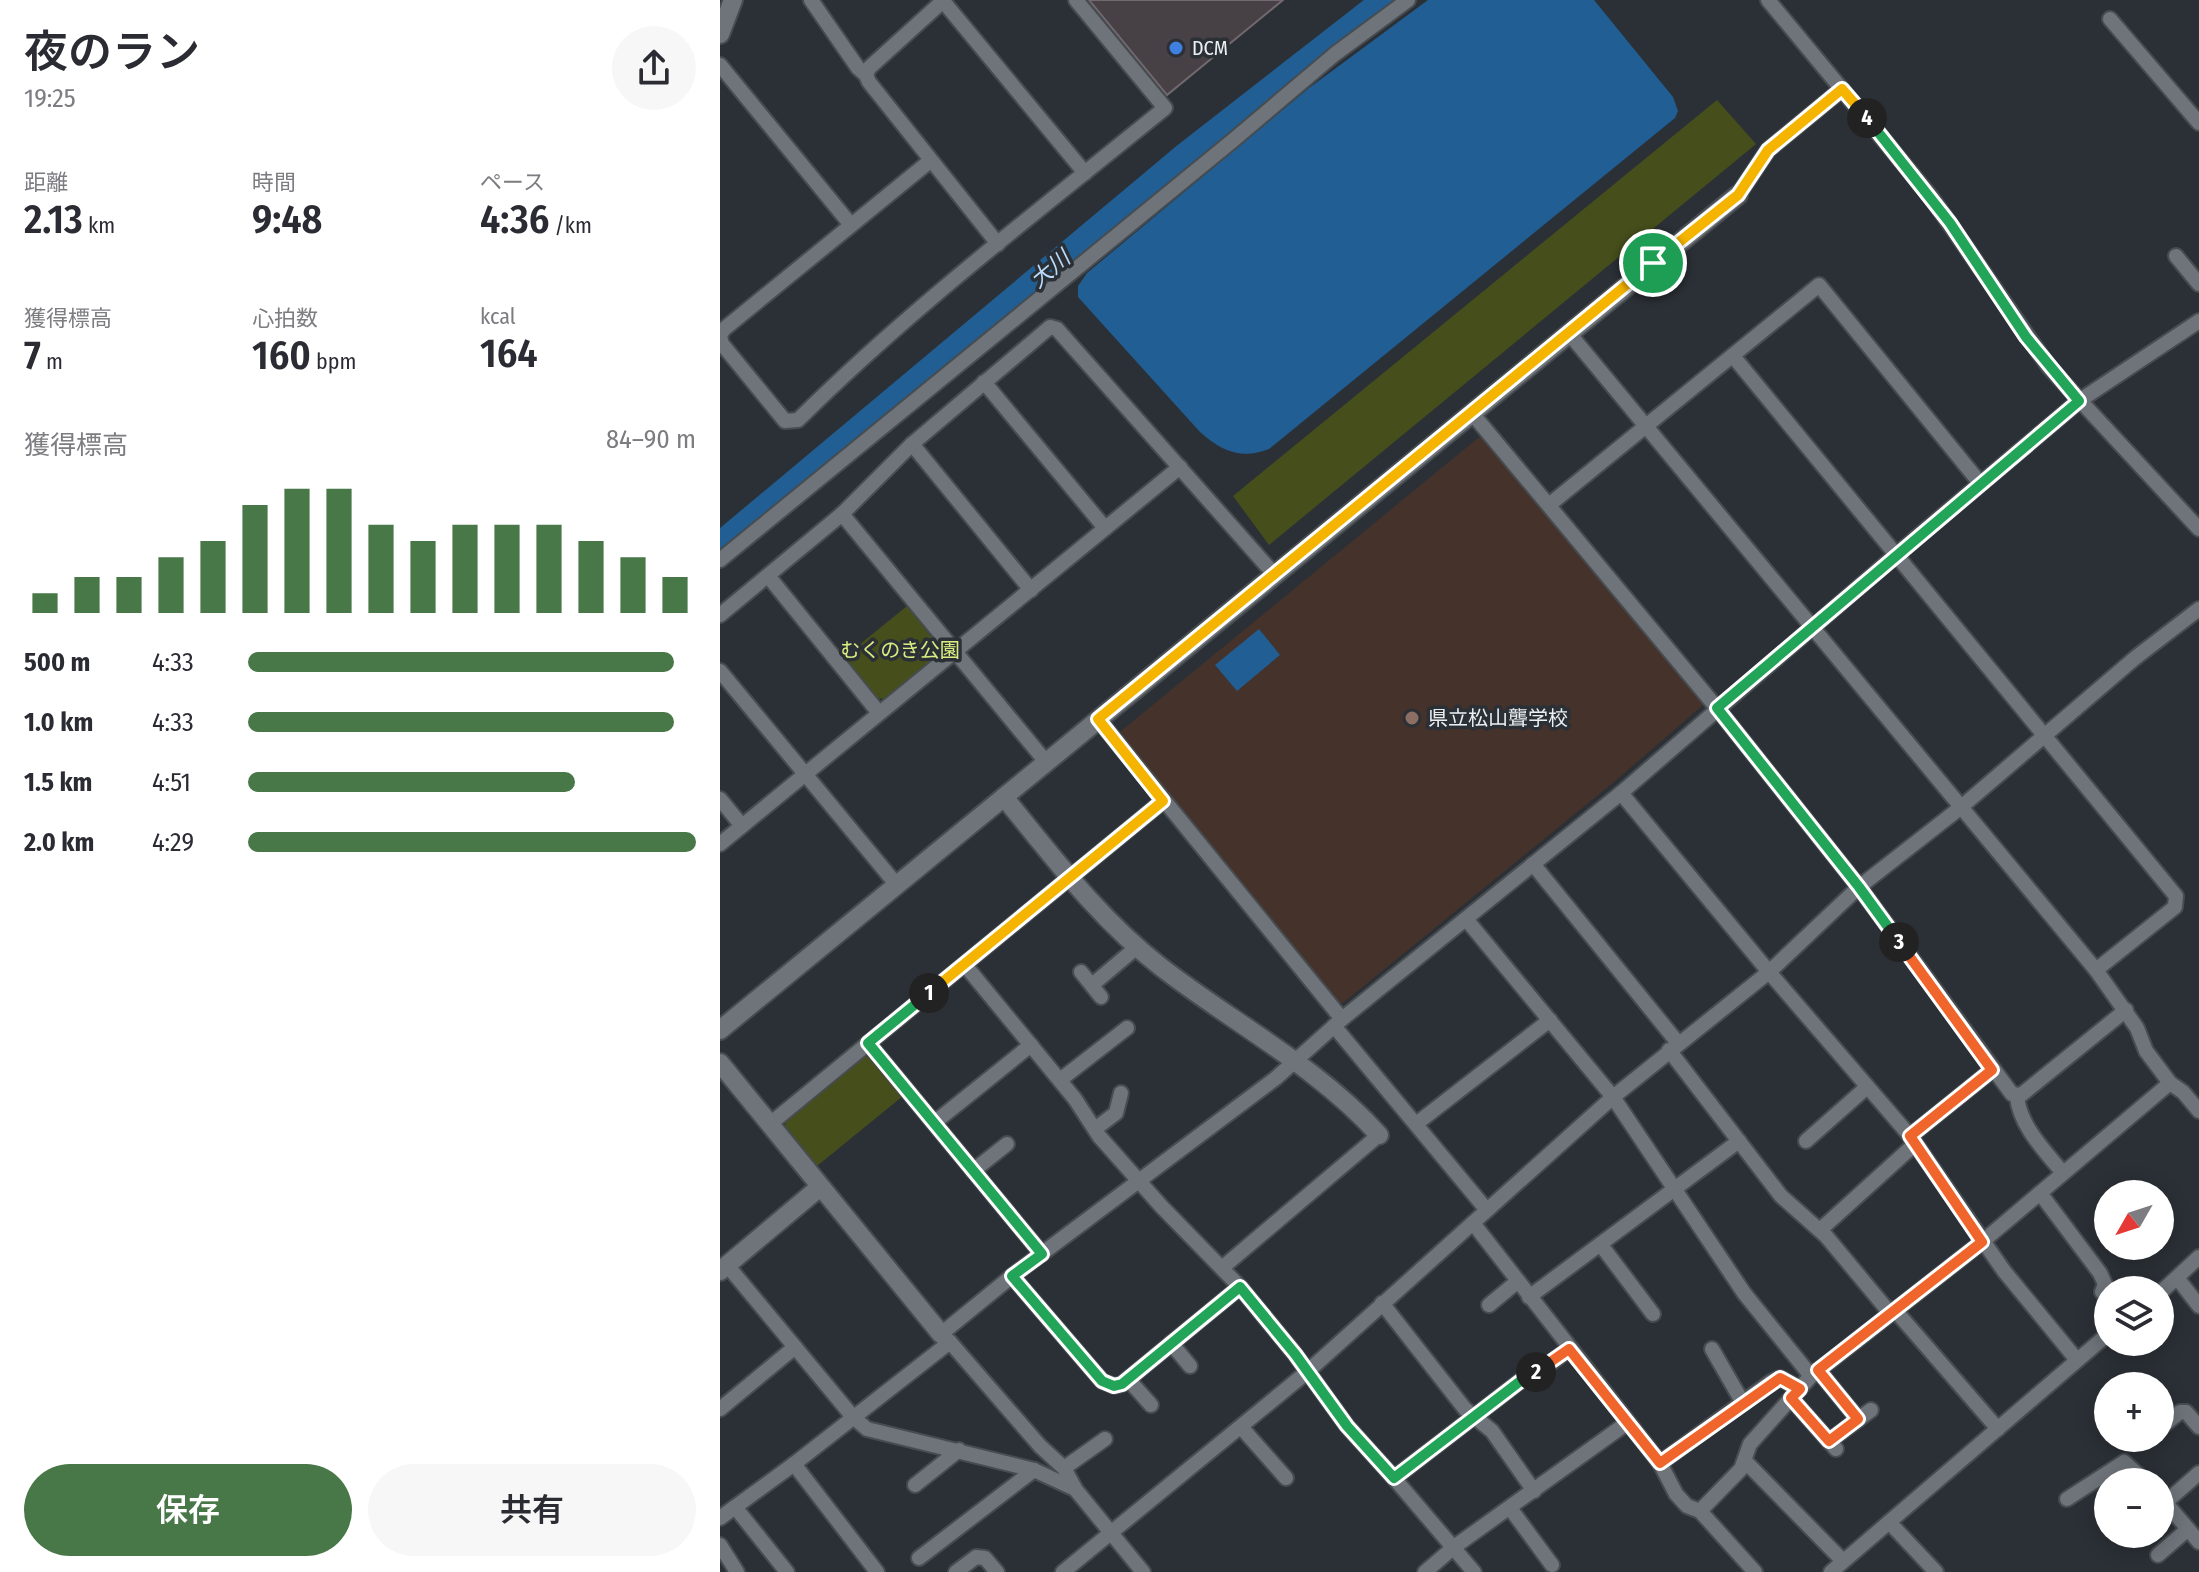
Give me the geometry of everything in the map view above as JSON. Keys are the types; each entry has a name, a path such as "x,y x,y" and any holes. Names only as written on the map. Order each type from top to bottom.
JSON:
{"street":[{"path":"720,34 733,0"},
{"path":"811,0 858,68 998,244"},
{"path":"866,75 869,68 944,0 1085,173"},
{"path":"930,161 724,329 720,336 722,344 785,421 798,420 858,360 902,322 1165,108 1076,0"},
{"path":"720,560 1335,54 1408,0"},
{"path":"1768,0 1931,197 2026,337 2079,401 2199,529"},
{"path":"2110,19 2199,123"},
{"path":"720,65 851,225"},
{"path":"720,1030 1738,195 1768,150 1842,89"},
{"path":"2176,256 2199,284"},
{"path":"1549,505 1819,285 1980,483"},
{"path":"720,1518 853,1417 946,1338 1012,1276 1295,1061 1621,793 2079,401 2199,321"},
{"path":"720,615 842,514 912,444 1050,327 1057,329 1274,574"},
{"path":"1568,332 2096,970 2126,1010 2146,1051 2170,1083 2183,1092 2199,1111"},
{"path":"1733,356 2176,896 2175,907 2096,970"},
{"path":"984,382 1105,528"},
{"path":"1471,412 1717,708 1859,887 1992,1070 2017,1097 2018,1109 2034,1136 2063,1173"},
{"path":"912,444 1031,590"},
{"path":"720,844 1180,467"},
{"path":"842,514 1046,762"},
{"path":"769,577 879,713"},
{"path":"1063,1572 1307,1372 1613,1097 1769,972 1859,887 1960,808 2135,658 2199,609"},
{"path":"720,671 896,884"},
{"path":"1098,719 1486,1209"},
{"path":"1621,793 1913,1140 1982,1242 2077,1360"},
{"path":"1004,797 1115,928 1162,968 1295,1061 1379,1135 1223,1267"},
{"path":"720,799 742,826"},
{"path":"770,1124 1163,801"},
{"path":"1533,864 1674,1047 1781,1196 1820,1230 1998,1429"},
{"path":"1466,919 1613,1097 1744,1293 1858,1419"},
{"path":"1081,972 1097,991 1137,947"},
{"path":"965,965 1139,1182 1205,1253 1223,1267 1347,1426 1474,1572"},
{"path":"2017,1097 2126,1010"},
{"path":"1416,1124 1550,1020"},
{"path":"1060,1080 1127,1028"},
{"path":"868,1043 1042,1254"},
{"path":"934,1123 1031,1045"},
{"path":"720,1063 946,1338 1040,1446 1064,1468 1076,1490 1143,1572"},
{"path":"1820,1230 1913,1140 1992,1070"},
{"path":"1700,1511 1741,1469 1750,1444 1814,1373 1982,1242 2170,1083"},
{"path":"1806,1141 1867,1087"},
{"path":"1095,1129 1116,1113 1121,1093"},
{"path":"1529,1297 1739,1141"},
{"path":"973,1171 1007,1144"},
{"path":"820,1187 724,1268 853,1417 867,1429 1034,1470 1076,1490"},
{"path":"2040,1193 2101,1276"},
{"path":"1473,1223 1660,1463 1676,1494 1687,1506 1700,1511 1755,1572"},
{"path":"1601,1245 1653,1314"},
{"path":"2174,1282 2199,1257"},
{"path":"1012,1276 1102,1381 1114,1386 1122,1384 1240,1287"},
{"path":"2178,1279 2199,1306"},
{"path":"1489,1305 1518,1281"},
{"path":"1382,1303 1473,1417 1492,1431 1534,1491"},
{"path":"1171,1343 1190,1366"},
{"path":"1831,1572 2094,1346"},
{"path":"720,1409 795,1347"},
{"path":"1394,1478 1527,1376 1540,1371 1569,1349"},
{"path":"1712,1349 1743,1403"},
{"path":"1660,1463 1780,1378 1795,1393 1832,1445 1871,1410"},
{"path":"1128,1379 1151,1405"},
{"path":"2174,1417 2186,1412 2199,1427"},
{"path":"1425,1572 1454,1547 1627,1423"},
{"path":"1241,1427 1286,1478"},
{"path":"1064,1468 1105,1439"},
{"path":"915,1485 959,1450"},
{"path":"1745,1461 1843,1561"},
{"path":"794,1464 877,1572"},
{"path":"919,1558 1034,1470"},
{"path":"2174,1491 2199,1473"},
{"path":"2067,1499 2094,1481"},
{"path":"735,1507 787,1572"},
{"path":"1510,1508 1552,1565"},
{"path":"2174,1512 2199,1542"},
{"path":"1889,1522 1936,1572"},
{"path":"2158,1555 2188,1529"},
{"path":"720,1545 737,1572"},
{"path":"956,1572 976,1557 985,1558 997,1572"}],"shaded area":[{"name":"県立松山聾学校","path":"1478,438 1486,438 1702,701 1702,706 1614,782 1343,1003 1336,1001 1120,738 1121,731"}],"green space":[{"path":"1717,100 1756,144 1269,545 1233,496"},
{"name":"むくのき公園","path":"907,606 940,648 939,657 886,699 875,698 843,658"},
{"path":"862,1056 871,1057 903,1096 817,1166 785,1127 786,1119"}],"water":[{"path":"1428,0 1594,0 1673,97 1678,111 1675,118 1269,449 1250,454 1224,449 1200,432 1078,297 1078,286 1087,273 1309,88"},
{"path":"1259,629 1280,655 1237,691 1215,665"}],"building":[{"name":"DCM","path":"1089,0 1283,0 1167,95"}],"waterway":[{"name":"大川","path":"720,545 1186,155 1385,0"}],"place":[{"name":"DCM","path":"1176,48"},
{"name":"県立松山聾学校","path":"1412,718"}],"route":[{"path":"1842,89 1931,197 2026,337 2079,401 1717,708 1859,887 1992,1070 1910,1136 1982,1242 1818,1370 1858,1419 1829,1441 1791,1398 1800,1389 1780,1378 1660,1463 1569,1349 1540,1371 1527,1376 1394,1478 1347,1426 1295,1354 1240,1287 1122,1384 1114,1386 1102,1381 1012,1276 1042,1254 868,1043 1163,801 1098,719 1653,263 1738,195 1768,150 1842,89"}]}
